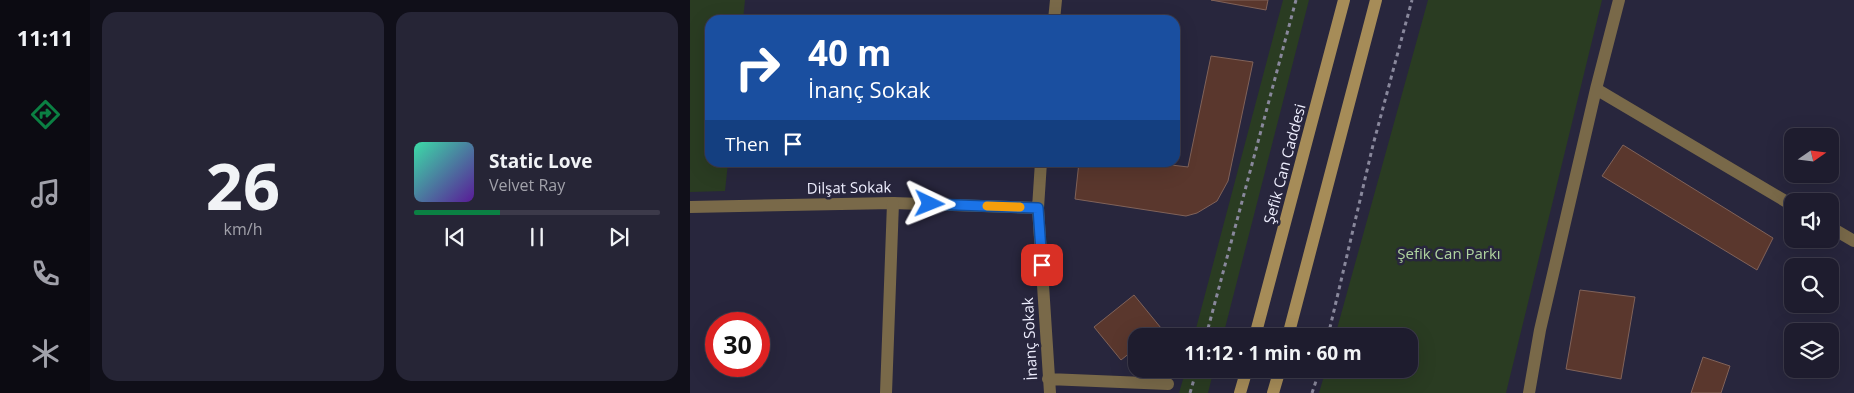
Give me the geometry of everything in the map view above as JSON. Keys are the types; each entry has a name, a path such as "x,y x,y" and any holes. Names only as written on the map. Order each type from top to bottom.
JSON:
{"main road":[{"name":"Şefik Can Caddesi","path":"1257,328 1344,0"},
{"path":"1290,328 1376,0"},
{"path":"1240,393 1244,378"},
{"path":"1273,393 1277,378"}],"street":[{"path":"1054,15 1056,0"},
{"path":"1529,393 1540,330 1596,89 1619,0"},
{"path":"1596,89 1784,200"},
{"name":"İnanç Sokak","path":"1041,167 1038,208 1050,393"},
{"path":"886,393 893,203"},
{"name":"Dilşat Sokak","path":"690,207 893,203 1038,208"},
{"path":"1839,232 1854,241"},
{"path":"1048,379 1168,384"}],"path":[{"path":"1208,328 1296,0"},
{"path":"1330,328 1373,145 1412,0"},
{"path":"1190,393 1194,378"},
{"path":"1312,393 1317,378"}],"green space":[{"path":"690,0 745,0 744,15 705,15 705,167 728,167 725,191 690,192"},
{"path":"1283,0 1309,0 1225,328 1196,328"},
{"name":"Şefik Can Parkı","path":"1428,0 1602,0 1506,393 1319,393 1323,378 1418,378 1418,328 1337,328"},
{"path":"1183,378 1212,378 1208,393 1179,393"}],"building":[{"path":"1211,0 1268,0 1266,10"},
{"path":"1211,56 1253,62 1228,181 1217,201 1197,213 1186,216 1075,199 1078,167 1188,167"},
{"path":"1623,145 1773,238 1757,270 1602,176"},
{"path":"1580,290 1635,297 1621,379 1566,369"},
{"path":"1134,295 1161,328 1128,328 1128,354 1121,360 1094,327"},
{"path":"1703,357 1730,366 1721,393 1691,393"}],"slow traffic":[{"path":"987,206 1020,207"}],"route":[{"path":"930,204 1038,208 1042,265"}]}
